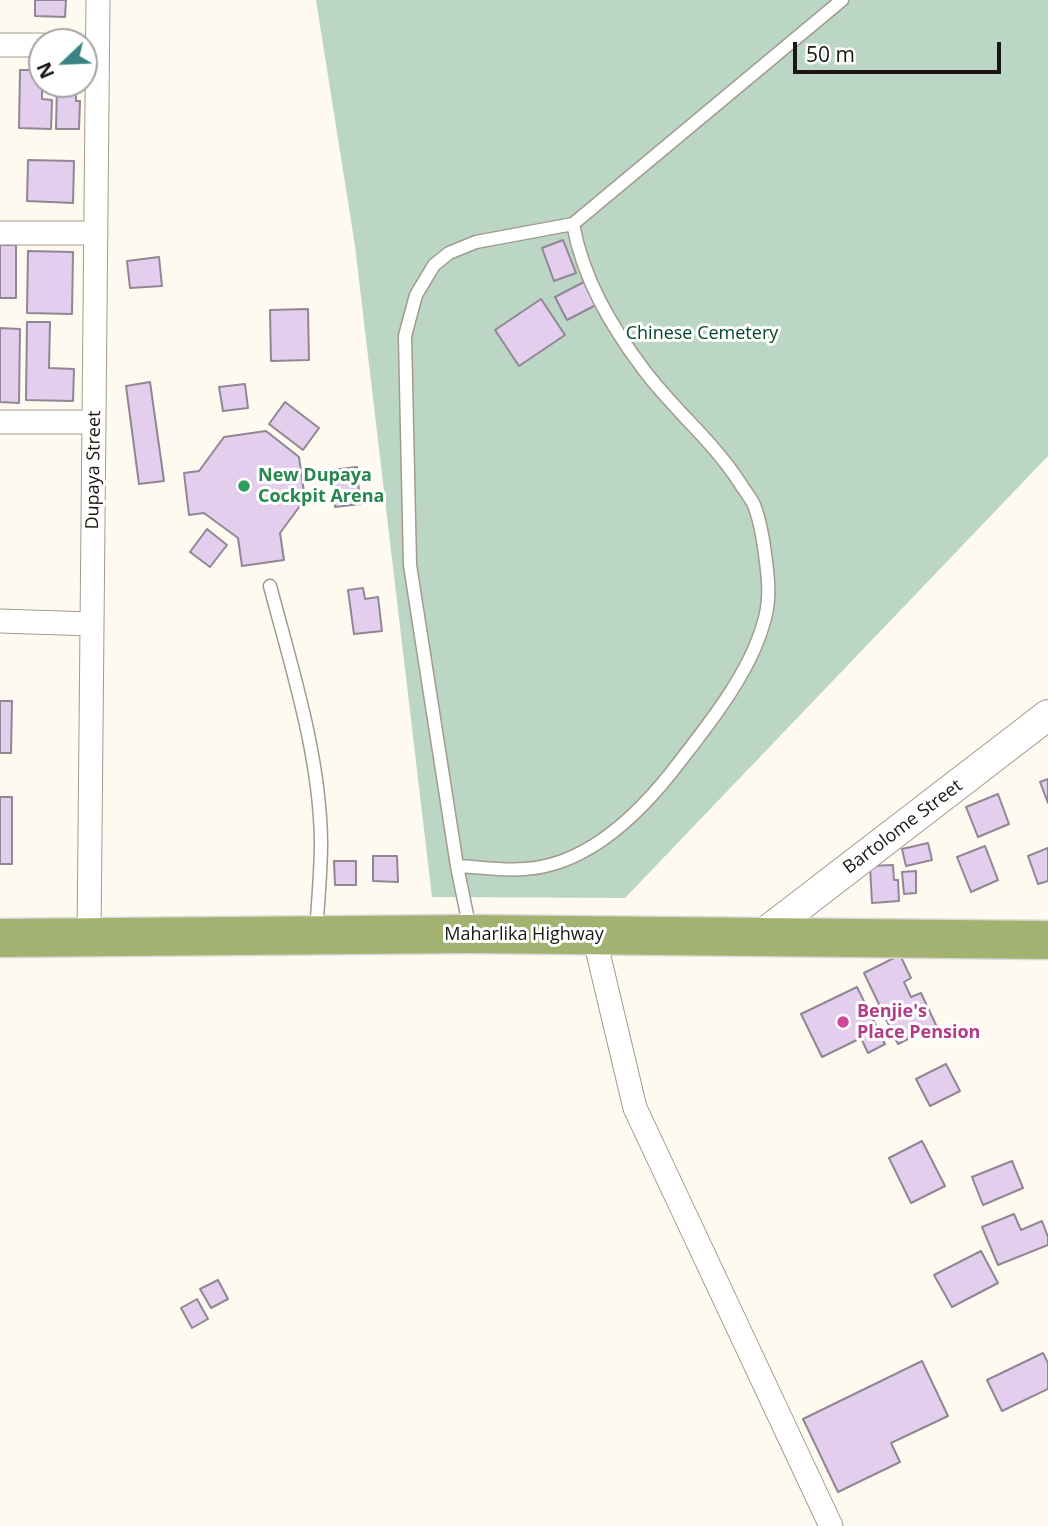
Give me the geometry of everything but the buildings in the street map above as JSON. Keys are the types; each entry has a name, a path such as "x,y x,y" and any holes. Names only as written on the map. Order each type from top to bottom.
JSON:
{"highway":[{"name":"Maharlika Highway","path":"0,939 471,934 1048,940"}],"street":[{"name":"Dupaya Street","path":"94,28 98,0"},
{"path":"0,45 28,45"},
{"name":"Dupaya Street","path":"89,939 96,233 92,98"},
{"path":"0,233 96,233"},
{"path":"0,422 94,422"},
{"path":"0,621 92,624"},
{"name":"Bartolome Street","path":"758,938 1048,715"},
{"path":"594,936 635,1108 831,1526"}],"lane":[{"path":"471,934 457,866 411,565 405,336 416,295 434,265 449,253 476,242 573,225 842,0"},
{"path":"457,866 526,869 558,862 589,848 636,812 671,773 740,677 764,625 769,591 764,547 754,505 730,467 645,372 610,321 584,268 573,225"},
{"path":"270,586 298,692 314,769 321,841 316,936"}],"green space":[{"name":"Chinese Cemetery","path":"316,0 1048,0 1048,456 625,898 432,897 355,246"}],"place":[{"name":"New Dupaya Cockpit Arena","path":"244,486"},
{"name":"Benjie's Place Pension","path":"843,1022"}]}
